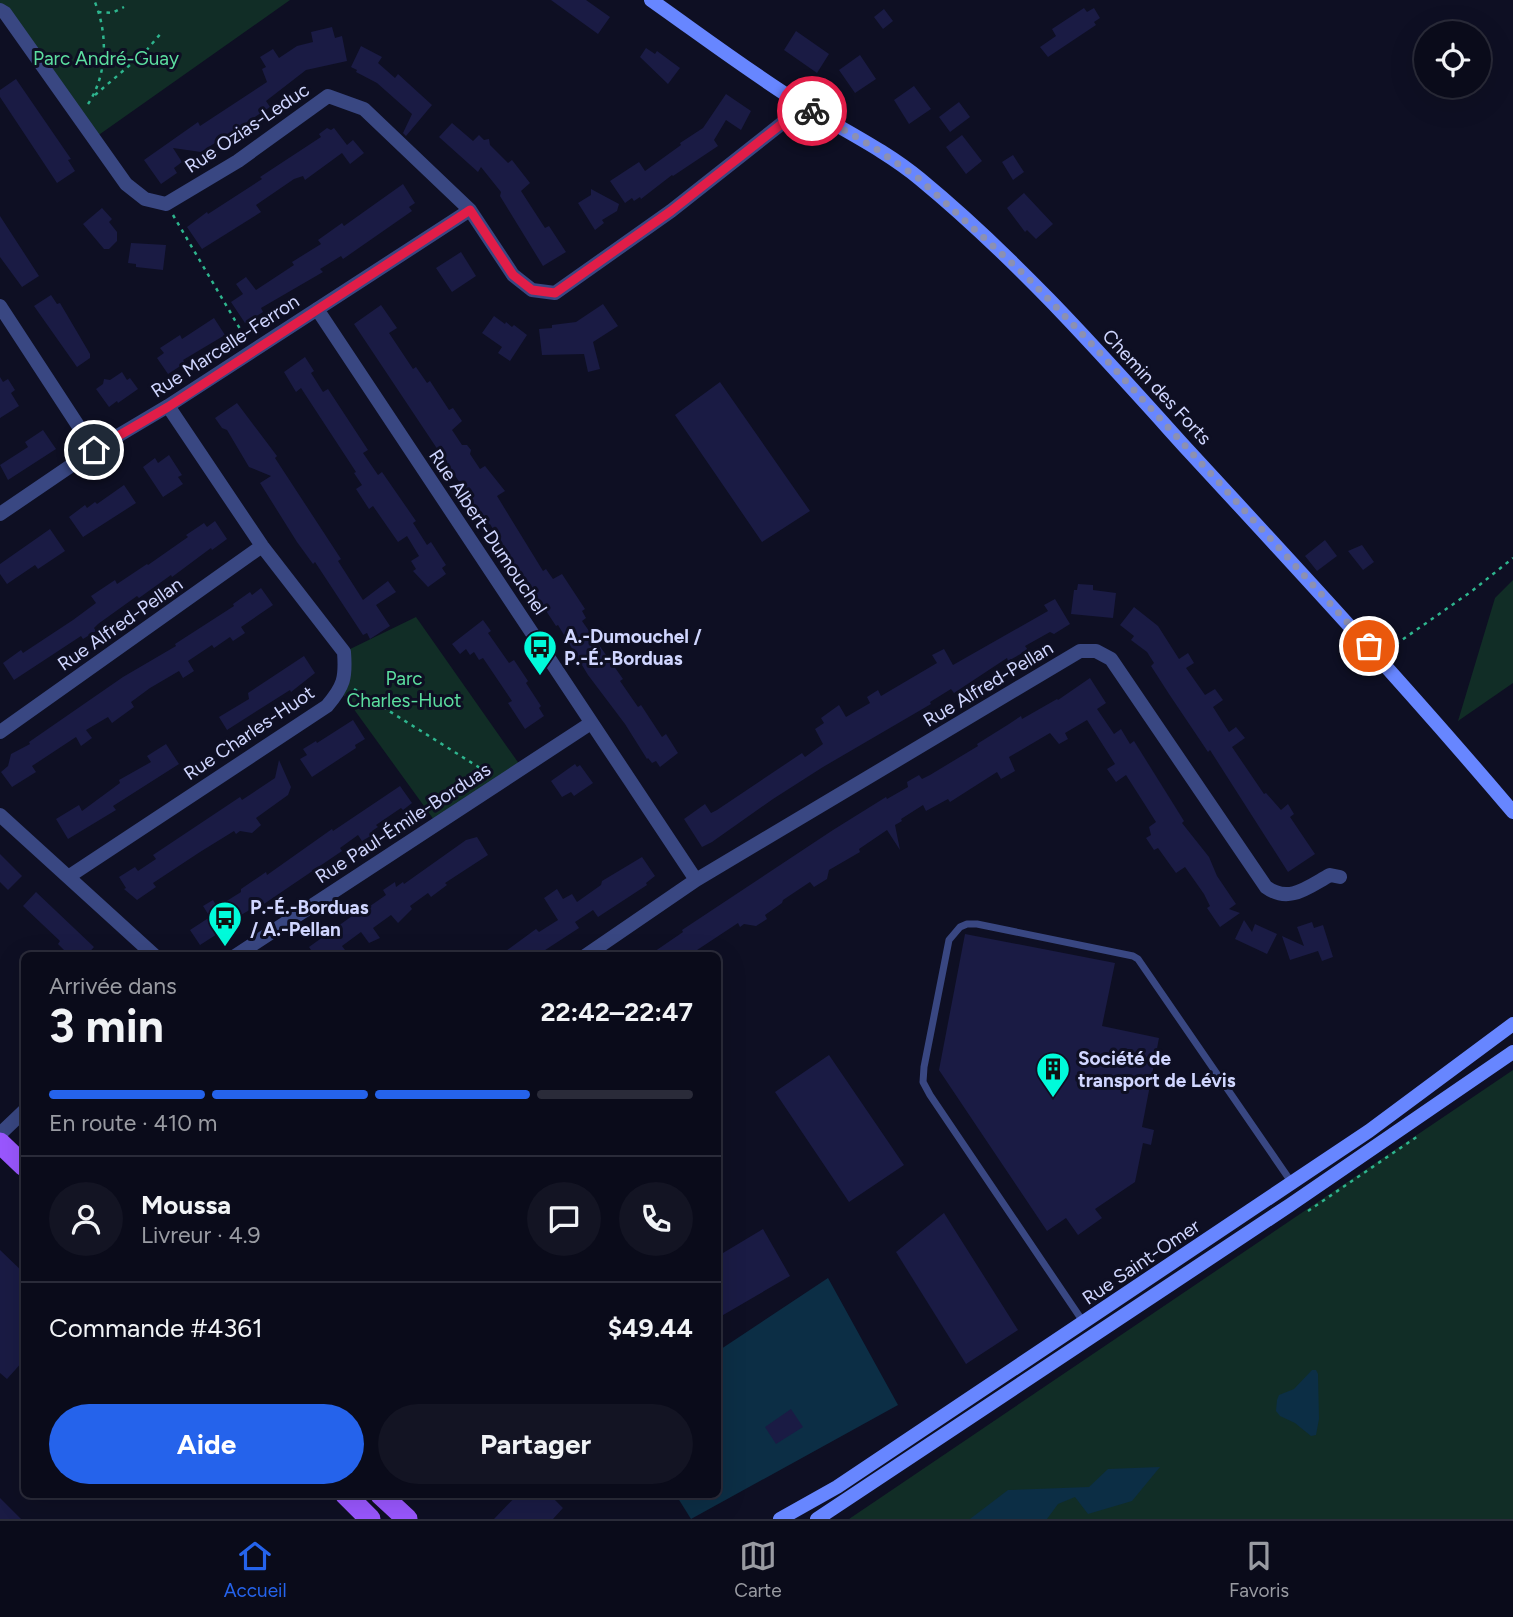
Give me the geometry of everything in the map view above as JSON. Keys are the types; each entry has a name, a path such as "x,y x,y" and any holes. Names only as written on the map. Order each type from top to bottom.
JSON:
{"main road":[{"path":"0,1143 21,1163"},
{"path":"349,1498 370,1519"},
{"path":"384,1498 407,1519"}],"street":[{"name":"Chemin des Forts","path":"652,0 804,106 875,148 918,178 1016,268 1088,340 1379,658 1513,812"},
{"path":"0,10 5,13 126,184 145,199 166,204"},
{"name":"Rue Ozias-Leduc","path":"166,204 238,161 328,96 364,108 470,210 513,275 532,290 555,293 671,211 804,106"},
{"name":"Rue Marcelle-Ferron","path":"0,514 94,450 168,407 470,210"},
{"path":"0,306 94,450"},
{"name":"Rue Albert-Dumouchel","path":"317,309 696,880"},
{"path":"168,407 262,546 344,652 343,682"},
{"name":"Rue Alfred-Pellan","path":"0,732 262,546"},
{"name":"Rue Alfred-Pellan","path":"591,952 696,880 1080,651 1096,651 1111,659 1266,887 1276,895 1294,894 1330,875 1340,877"},
{"name":"Rue Charles-Huot","path":"68,877 327,706 343,682"},
{"name":"Rue Paul-Émile-Borduas","path":"241,952 591,723"},
{"path":"0,815 151,952"},
{"name":"Rue Saint-Omer","path":"780,1519 837,1487 1292,1184 1369,1131 1513,1024"},
{"name":"Rue Saint-Omer","path":"817,1519 1290,1205 1513,1052"},
{"path":"0,1134 21,1114"}],"lane":[{"path":"1084,1323 923,1082 949,940 960,927 977,924 1138,959 1292,1184"}],"path":[{"path":"78,118 99,84 105,48 94,0"},
{"path":"98,12 112,13 124,7"},
{"path":"92,98 145,52 162,32"},
{"path":"166,204 253,351"},
{"path":"1379,658 1394,644 1472,591 1513,558"},
{"path":"343,682 501,782"}],"green space":[{"name":"Parc André-Guay","path":"0,0 290,0 93,139 0,10"},
{"path":"1513,580 1513,683 1458,721 1495,598"},
{"name":"Parc Charles-Huot","path":"416,617 522,768 437,824 340,690 344,652"},
{"path":"1513,1070 1513,1519 849,1519"}],"water":[{"path":"828,1278 898,1405 691,1519 678,1498 721,1498 721,1349"},
{"path":"1312,1370 1316,1370 1318,1374 1319,1419 1316,1435 1311,1436 1276,1411 1279,1395 1294,1389"},
{"path":"1160,1467 1132,1501 1088,1514 1075,1497 1058,1504 1047,1519 970,1519 1008,1490 1089,1487 1108,1469"}],"building":[{"path":"551,0 586,0 610,17 598,34"},
{"path":"1084,8 1087,12 1094,8 1100,18 1094,22 1096,25 1048,57 1040,47 1056,36 1052,29"},
{"path":"884,9 893,21 883,29 874,17"},
{"path":"332,27 335,38 342,36 347,61 306,70 266,101 270,107 201,152 173,148 182,162 174,168 177,173 161,184 144,160 198,122 200,126 267,82 262,69 266,67 260,57 273,49 279,58 297,46 313,42 311,32"},
{"path":"796,31 829,54 817,73 784,50"},
{"path":"361,46 382,57 378,63 395,78 398,74 432,105 406,136 403,133 412,114 377,83 351,67"},
{"path":"646,48 655,54 657,51 680,68 668,84 640,57"},
{"path":"860,55 876,79 855,93 839,70"},
{"path":"16,79 71,159 68,160 75,171 57,183 0,97 0,90"},
{"path":"914,86 931,109 909,124 894,100"},
{"path":"726,94 751,111 741,130 726,120 714,140 718,146 672,175 641,199 640,197 634,201 632,198 625,203 610,181 639,162 645,171 681,145 680,143 703,128"},
{"path":"959,102 970,117 950,132 939,117"},
{"path":"452,123 473,141 479,135 484,140 489,139 490,145 508,163 512,160 530,183 521,191 545,228 549,226 566,252 543,266 500,196 501,192 481,167 478,172 439,137"},
{"path":"327,128 334,128 347,145 353,140 364,153 350,164 342,153 305,180 303,176 294,179 256,205 261,212 202,249 187,227 262,179 260,177 321,137 319,134"},
{"path":"962,135 982,161 966,174 946,147"},
{"path":"1013,155 1024,172 1013,180 1002,162"},
{"path":"403,184 415,203 409,207 412,211 343,259 341,256 320,269 323,272 261,308 263,312 245,323 231,302 243,294 236,284 246,277 256,290 321,244 318,240 342,223 344,226"},
{"path":"591,189 619,204 617,211 602,220 604,223 595,230 578,203 591,195"},
{"path":"1024,193 1053,224 1036,239 1027,230 1025,232 1007,208"},
{"path":"102,208 112,219 109,222 117,232 117,241 109,249 104,249 83,224"},
{"path":"0,216 39,276 22,287 0,257"},
{"path":"131,243 166,245 163,270 136,267 136,264 128,263"},
{"path":"461,252 476,276 452,292 436,268"},
{"path":"51,295 57,304 60,303 90,354 90,358 77,367 34,306"},
{"path":"603,304 618,326 593,342 600,369 588,372 584,354 542,355 539,329 576,322"},
{"path":"381,305 397,328 389,333 413,369 416,367 427,383 430,381 449,410 453,408 462,421 452,430 462,445 467,445 480,469 485,466 505,491 497,496 543,571 546,569 553,579 562,574 585,609 582,611 586,618 582,621 623,679 620,681 638,707 641,705 662,737 666,734 678,753 660,767 656,761 652,763 647,759 625,724 588,675 558,625 556,626 518,568 517,570 490,524 487,525 478,510 475,510 460,483 354,324"},
{"path":"494,316 505,324 506,322 512,327 514,325 527,335 510,361 498,353 502,347 482,333"},
{"path":"214,318 225,335 183,360 185,363 168,374 157,358 164,353 160,348 180,335 182,339"},
{"path":"305,357 323,392 328,389 368,450 363,453 378,475 382,472 416,521 413,523 427,545 431,542 446,565 442,568 446,574 428,587 413,571 416,569 411,561 419,556 407,536 398,542 373,506 369,509 356,489 362,485 354,473 356,472 301,388 296,392 284,372"},
{"path":"122,372 138,389 109,407 96,389 103,384 104,379 110,380"},
{"path":"0,377 3,382 8,379 15,390 11,393 19,406 0,418"},
{"path":"720,382 810,511 762,542 675,415"},
{"path":"237,403 277,456 275,458 341,559 338,561 363,600 388,581 396,592 376,605 390,626 370,639 367,633 363,635 315,562 313,564 297,542 260,483 271,476 249,467 227,430 222,428 215,418"},
{"path":"43,430 56,449 8,480 0,465 28,447 25,442"},
{"path":"169,455 182,475 178,477 183,484 163,497 143,467 155,458 158,463"},
{"path":"124,485 136,503 83,537 69,517 85,505 87,508 95,502 97,504"},
{"path":"215,521 227,539 139,598 137,596 98,624 94,628 96,631 83,639 81,636 14,680 3,663 21,650 23,653 96,603 91,596 115,580 117,584 148,565 204,523 207,527"},
{"path":"50,529 65,551 38,569 35,565 7,584 0,574 0,564"},
{"path":"1325,540 1337,556 1317,571 1305,556"},
{"path":"1362,545 1374,562 1363,570 1348,551"},
{"path":"1078,584 1093,585 1093,590 1116,593 1113,618 1071,614 1074,590 1077,590"},
{"path":"261,588 273,605 241,627 245,633 233,641 230,637 214,648 212,645 188,661 194,671 183,678 179,671 150,688 131,702 134,707 112,723 108,717 86,730 92,738 81,746 76,737 32,766 36,772 12,787 1,772 8,766 11,754 30,744 29,742 123,677 176,646 175,644 234,606 233,604 250,592 252,595"},
{"path":"1055,599 1070,624 1025,646 1028,650 1008,661 1007,658 954,693 951,689 930,702 931,704 823,767 702,847 684,819 705,804 711,813 717,810 802,753 805,757 823,744 815,729 824,723 821,718 839,705 846,717 870,703 867,697 878,690 881,696 937,663 932,655 944,649 953,665 1048,611 1044,605"},
{"path":"1134,607 1158,626 1179,659 1188,653 1194,663 1186,668 1205,695 1215,689 1223,700 1213,707 1229,732 1236,727 1245,738 1232,747 1264,794 1281,810 1288,804 1294,814 1290,817 1315,854 1288,872 1210,750 1208,752 1151,666 1154,663 1147,652 1131,640 1134,636 1120,625"},
{"path":"483,620 491,631 488,633 509,663 514,660 541,706 539,708 544,716 525,729 508,703 512,701 483,658 479,660 474,652 470,655 466,649 460,654 452,644"},
{"path":"304,656 315,673 291,692 290,690 227,730 219,717 249,699 248,693"},
{"path":"1090,678 1106,703 1097,709 1114,734 1121,729 1130,744 1134,741 1184,821 1182,823 1209,857 1217,876 1236,904 1229,909 1240,913 1220,927 1207,908 1210,906 1204,894 1185,867 1176,873 1158,848 1154,850 1146,838 1151,835 1149,827 1156,822 1126,775 1116,782 1107,769 1115,764 1087,720 1065,733 1068,739 1059,744 1050,733 1009,757 1015,771 1001,779 997,772 950,802 948,799 926,811 923,805 901,819 902,821 895,825 900,850 887,830 859,849 860,852 829,870 827,879 814,887 810,882 783,900 765,915 767,919 756,926 744,924 740,927 738,923 694,952 654,952 683,932 682,930 833,830 886,797 887,799 908,787 907,782 919,775 922,779 930,775 1021,716 1022,719 1058,700"},
{"path":"353,720 365,739 312,777 300,759 307,755 303,749"},
{"path":"166,744 179,764 113,806 116,810 68,839 56,819 79,805 82,811 120,783 119,780 151,762 147,756"},
{"path":"279,760 291,787 288,795 256,818 261,825 252,833 240,831 236,834 234,831 153,883 156,887 137,900 124,889 126,888 119,877 135,867 138,871 156,859 153,855 240,797 242,800 275,778"},
{"path":"575,764 577,767 580,765 593,783 574,796 571,792 562,797 551,781"},
{"path":"400,786 412,803 376,825 378,827 372,831 374,834 362,841 358,835 340,848 342,851 255,910 253,908 234,919 236,922 200,945 190,930 210,917 203,906 213,900 217,907 266,872 267,875"},
{"path":"477,837 488,855 445,883 447,885 431,897 428,893 410,906 412,909 398,923 391,915 373,928 380,938 369,943 361,932 342,946 345,950 342,952 312,952 309,947 386,895 383,890 395,882 396,887 403,882 404,884 466,840"},
{"path":"0,854 22,876 8,890 0,882"},
{"path":"642,857 655,876 647,885 598,917 593,910 575,922 579,928 542,952 504,952 536,929 539,932 558,920 544,898 557,889 563,899 572,894 577,902 601,885 602,881"},
{"path":"36,892 94,947 90,952 66,952 58,944 60,941 23,906"},
{"path":"1244,920 1252,932 1255,924 1277,934 1267,954 1235,939"},
{"path":"1312,922 1314,928 1323,925 1333,957 1322,961 1318,951 1290,960 1282,936 1304,946 1297,927"},
{"name":"Société de transport de Lévis","path":"965,934 1115,963 1102,1026 1159,1038 1142,1127 1154,1130 1151,1145 1143,1143 1135,1182 1095,1209 1102,1218 1078,1235 1066,1218 1047,1231 939,1070"},
{"path":"829,1055 904,1165 849,1202 775,1092"},
{"path":"944,1213 1018,1330 966,1364 896,1252"},
{"path":"763,1229 790,1276 721,1316 721,1254"},
{"path":"0,1250 21,1270 21,1363 7,1379 0,1373"},
{"path":"791,1409 803,1427 776,1444 765,1427"},
{"path":"0,1498 21,1519 0,1519"},
{"path":"514,1498 553,1498 563,1508 553,1519 494,1519"}],"way so far":[{"path":"812,111 875,148 918,178 1026,276 1369,646"}],"place":[{"name":"A.-Dumouchel / P.-É.-Borduas","path":"540,677"},
{"name":"P.-É.-Borduas / A.-Pellan","path":"225,948"},
{"name":"Société de transport de Lévis","path":"1053,1099"}],"route":[{"path":"94,450 168,407 470,210 513,275 532,290 555,293 671,211 804,106 812,111"}]}
